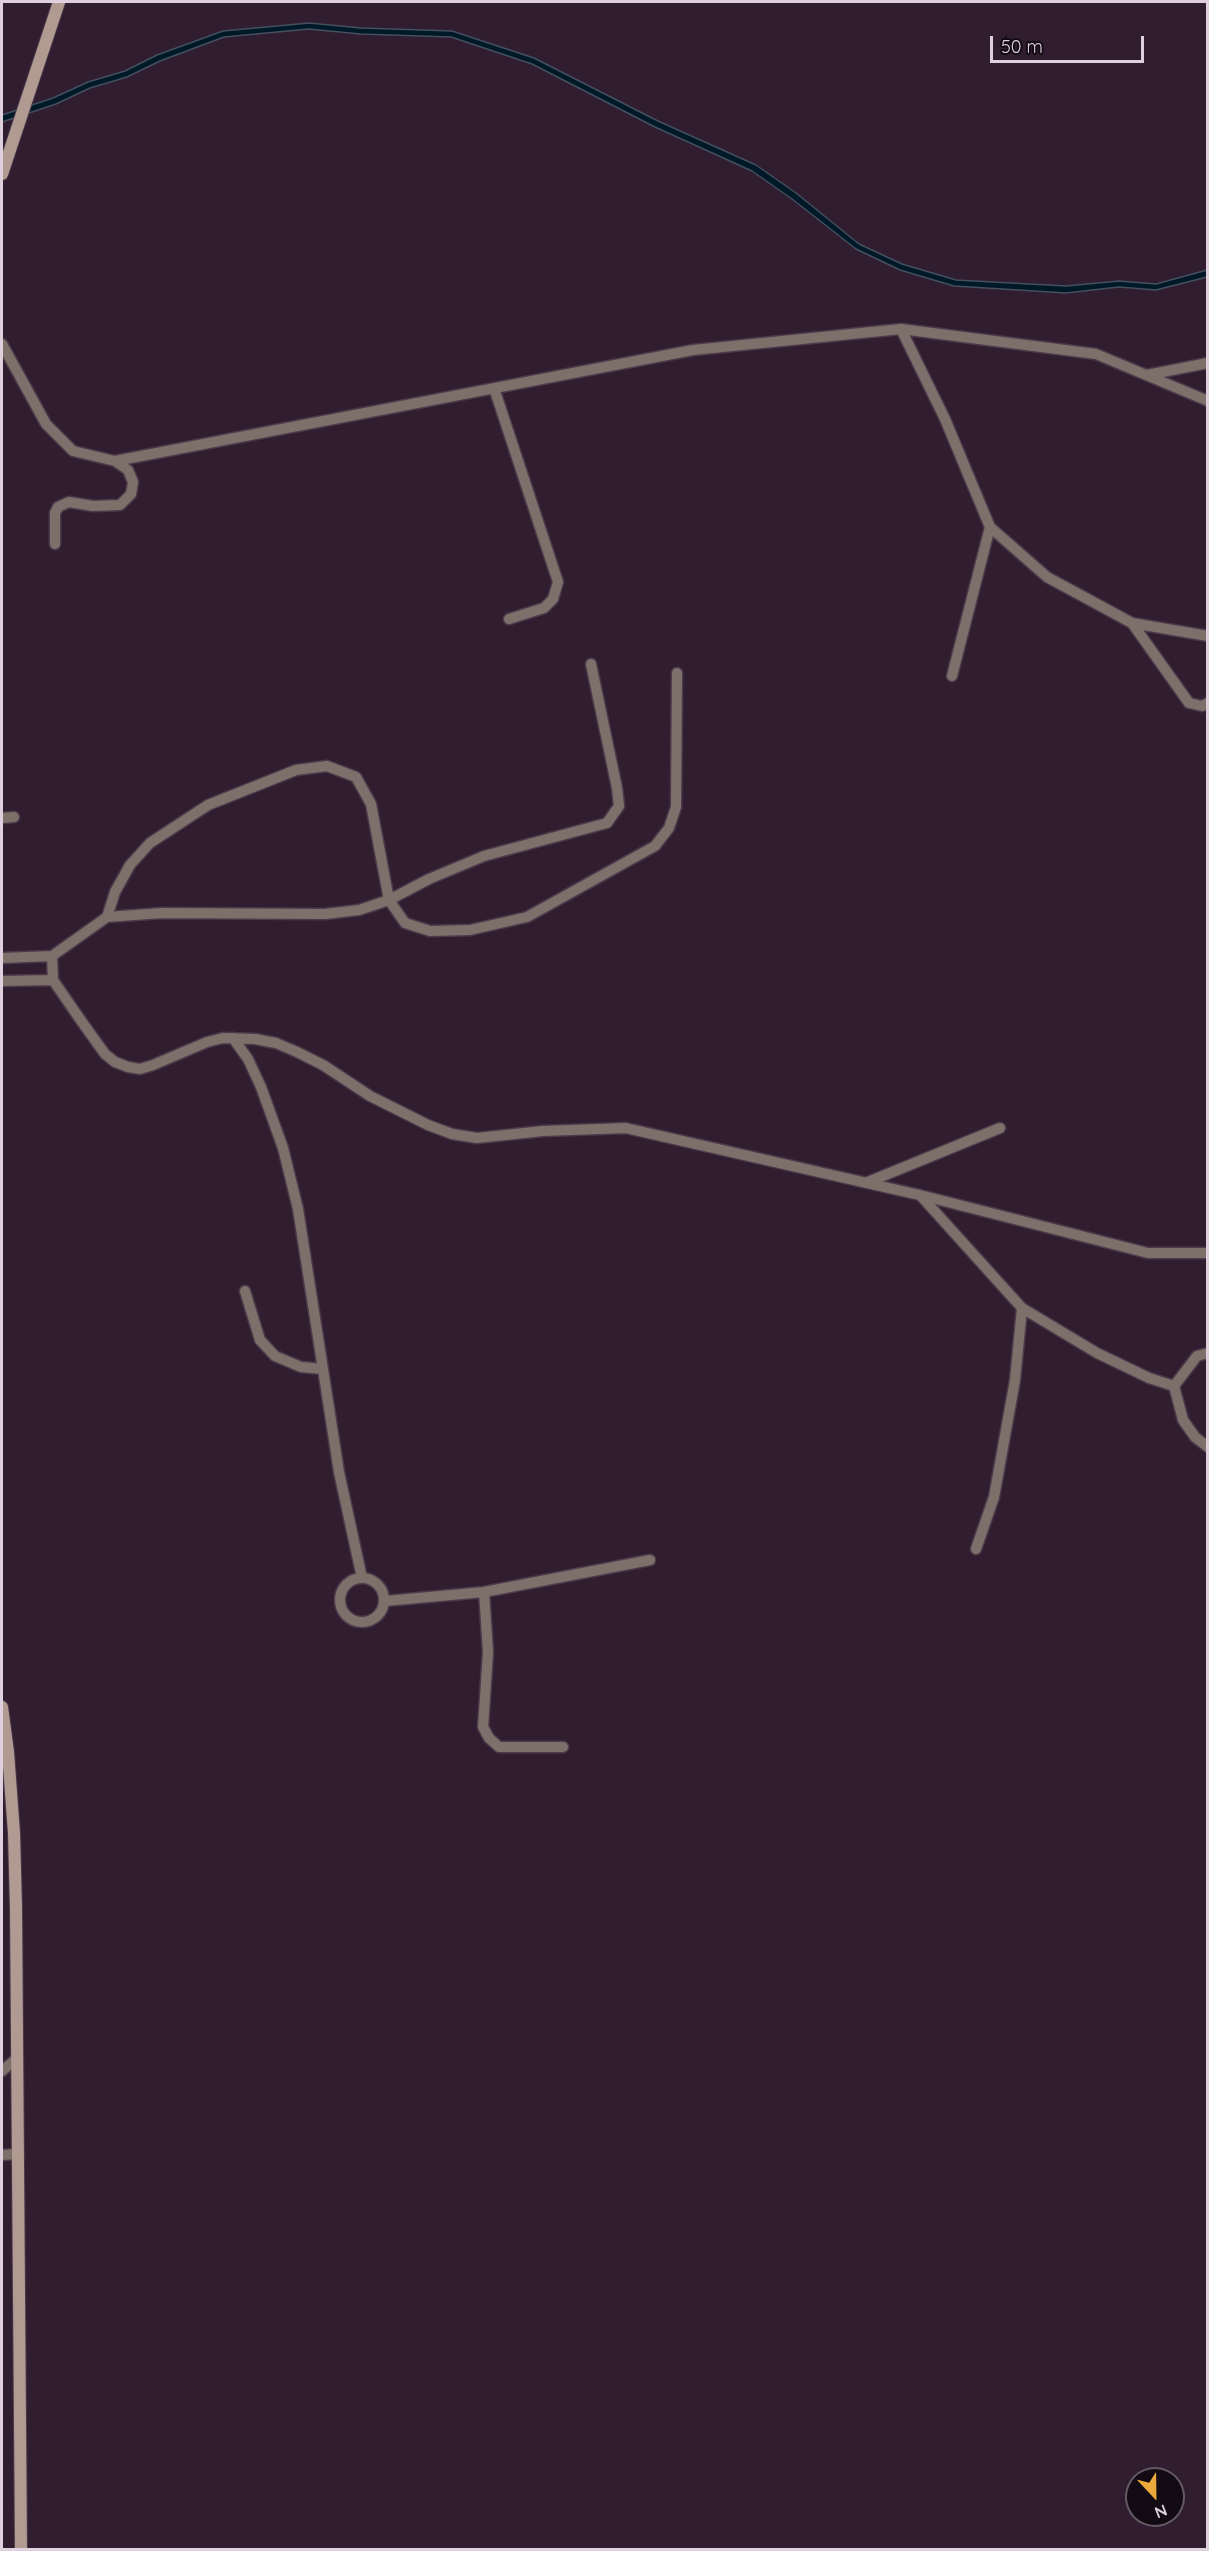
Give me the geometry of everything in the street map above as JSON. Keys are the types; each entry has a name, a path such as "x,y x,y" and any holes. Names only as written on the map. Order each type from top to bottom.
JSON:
{"main road":[{"path":"2,174 59,2"},
{"path":"2,1707 14,1833 19,2154 21,2550"}],"lane":[{"path":"901,329 945,419 990,527 1047,577 1132,623 1208,636"},
{"path":"115,461 693,350 901,329 1096,354 1208,401"},
{"path":"2,344 46,424 74,451 115,461 128,470 133,482 131,494 120,505 93,506 69,502 58,507 55,513 55,544"},
{"path":"1147,375 1208,363"},
{"path":"494,388 558,582 553,599 544,608 509,620"},
{"path":"952,676 990,527"},
{"path":"1132,623 1189,702 1202,706 1208,703"},
{"path":"2,958 52,956 107,917 162,913 325,915 359,910 389,900 429,879 484,856 608,823 619,806 591,664"},
{"path":"107,917 115,892 130,865 150,843 208,805 297,770 327,766 356,777 371,804 389,900 405,922 430,930 470,930 527,917 655,846 669,828 676,807 677,673"},
{"path":"2,818 14,818"},
{"path":"52,956 53,980 105,1054 115,1062 128,1067 140,1069 153,1065 207,1042 233,1038 276,1043 323,1065 370,1096 428,1125 452,1134 477,1138 543,1131 626,1128 868,1182 1148,1252 1208,1253"},
{"path":"2,981 53,980"},
{"path":"233,1038 254,1071 283,1148 298,1209 339,1472 362,1578"},
{"path":"868,1182 1000,1128"},
{"path":"920,1195 1022,1308 1097,1353 1149,1378 1174,1386"},
{"path":"245,1291 260,1340 275,1356 301,1367 323,1369"},
{"path":"976,1549 994,1497 1016,1380 1022,1308"},
{"path":"1174,1386 1197,1356 1208,1353"},
{"path":"1174,1386 1183,1420 1195,1437 1208,1447"},
{"path":"385,1601 484,1592 650,1560"},
{"path":"362,1578 369,1579 381,1587 385,1601 378,1616 368,1622 356,1621 347,1616 341,1606 341,1595 351,1581 362,1578"},
{"path":"484,1592 488,1652 483,1727 489,1738 500,1747 563,1747"},
{"path":"2,2071 16,2059"},
{"path":"2,2155 19,2154"}],"water":[{"path":"309,23 361,28 452,31 534,58 658,121 756,165 796,193 859,244 902,264 956,280 1066,286 1119,281 1156,284 1207,270 1207,277 1156,290 1119,287 1066,293 954,286 900,270 856,249 752,171 655,127 532,64 451,37 360,34 309,29 224,37 160,61 127,77 90,88 56,104 2,122 2,115 53,98 88,82 125,71 157,55 223,31"}]}
